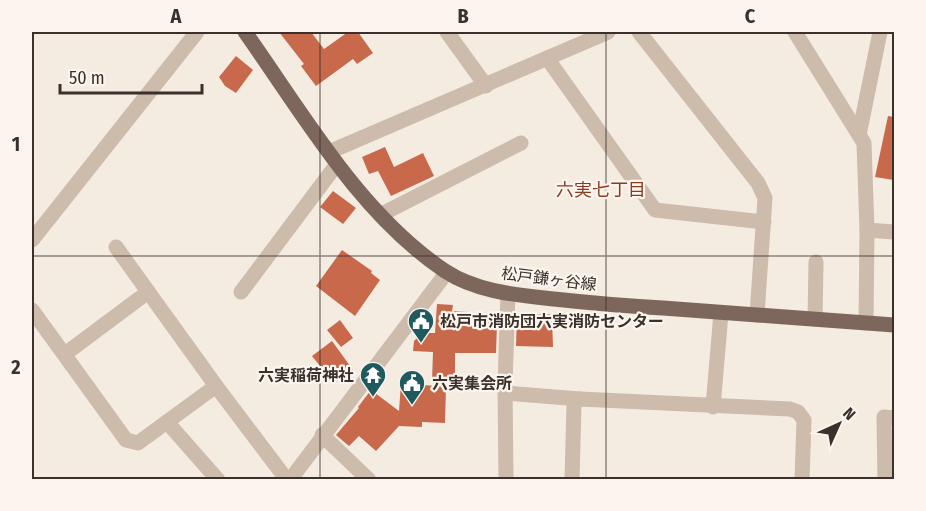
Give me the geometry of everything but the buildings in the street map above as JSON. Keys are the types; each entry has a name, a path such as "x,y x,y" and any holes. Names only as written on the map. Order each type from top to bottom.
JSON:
{"main road":[{"name":"松戸鎌ヶ谷線","path":"245,32 333,158 380,215 418,250 447,272 476,286 508,294 592,303 894,325"}],"street":[{"path":"32,240 197,32"},
{"path":"447,32 486,86"},
{"path":"241,292 333,158 608,32"},
{"path":"639,32 758,183 765,198 758,315"},
{"path":"795,32 864,143 867,230 866,322"},
{"path":"859,135 880,32"},
{"path":"547,58 655,210 764,222"},
{"path":"380,215 521,143"},
{"path":"867,230 894,232"},
{"path":"116,247 216,386 289,480 447,272"},
{"path":"815,319 816,262"},
{"path":"65,354 148,292"},
{"path":"506,480 508,294"},
{"path":"32,310 126,440 138,443 216,386"},
{"path":"713,407 721,313"},
{"path":"506,393 713,407 790,409 798,412 804,420 802,480"},
{"path":"572,480 574,404 580,399"},
{"path":"885,480 884,417 894,418"},
{"path":"167,422 209,477"},
{"path":"322,435 369,480"}],"place":[{"name":"松戸市消防団六実消防センター","path":"421,344"},
{"name":"六実稲荷神社","path":"373,398"},
{"name":"六実集会所","path":"412,406"}],"district":[{"name":"六実七丁目","path":"601,190"}]}
